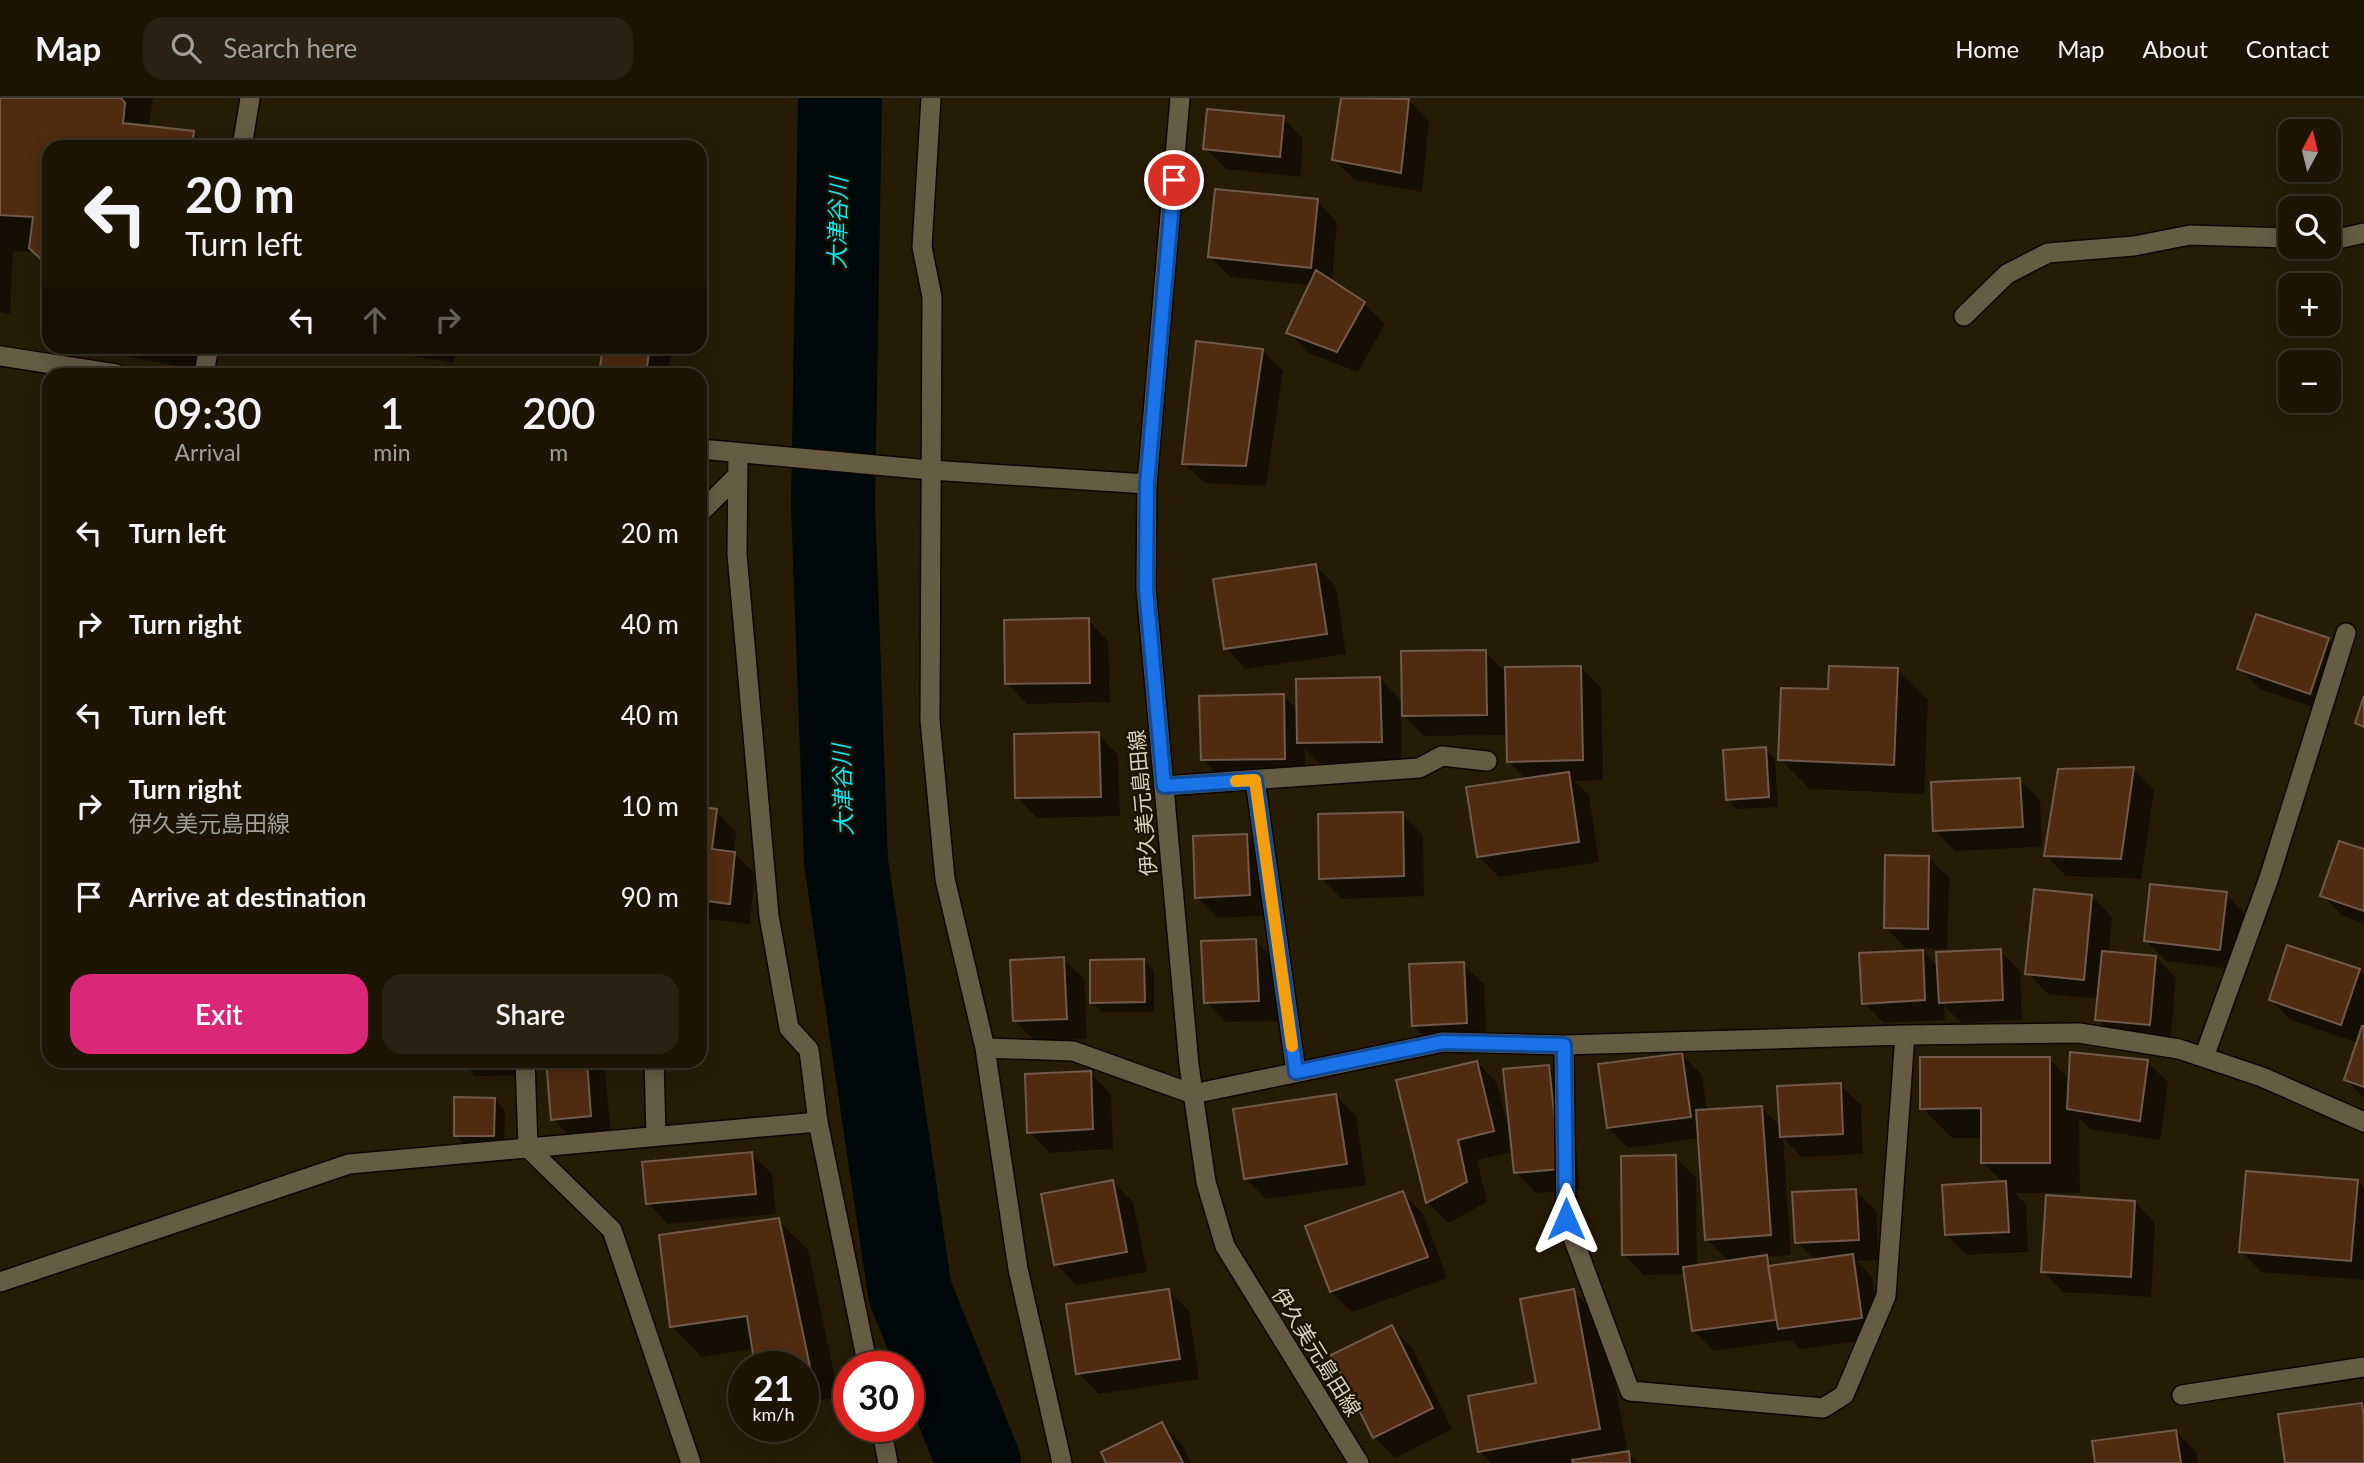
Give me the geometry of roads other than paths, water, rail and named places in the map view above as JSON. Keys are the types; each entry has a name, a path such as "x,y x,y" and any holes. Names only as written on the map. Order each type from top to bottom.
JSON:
{"street":[{"path":"243,140 250,98"},
{"path":"931,98 922,247 932,297 932,746 946,878 985,1048 1018,1269 1062,1463"},
{"name":"伊久美元島田線","path":"1180,98 1147,484 1146,589 1189,1065 1206,1182 1225,1247 1359,1463"},
{"path":"2341,238 2364,233"},
{"path":"1964,316 2007,274 2048,253 2134,246 2190,235 2278,238"},
{"path":"0,356 77,368"},
{"path":"707,450 930,470 1147,484"},
{"path":"746,454 737,476 737,554 769,916 789,1028 809,1050 818,1122 865,1351"},
{"path":"707,506 737,476"},
{"path":"2204,1058 2269,878 2346,633"},
{"path":"1164,786 1419,768 1442,756 1486,761"},
{"path":"1255,780 1296,1072"},
{"path":"985,1048 1073,1051 1193,1094 1443,1042 1564,1045 2079,1033 2179,1049 2262,1077 2364,1122"},
{"path":"1564,1045 1566,1219 1630,1391 1823,1408 1844,1395 1886,1296 1905,1035"},
{"path":"525,1068 528,1148 612,1230 691,1463"},
{"path":"654,1068 656,1136"},
{"path":"0,1282 349,1164 818,1122"},
{"path":"2182,1395 2364,1367"},
{"path":"884,1442 888,1463"}],"waterway":[{"name":"大津谷川","path":"840,98 833,505 846,862 910,1292 979,1463"}]}
